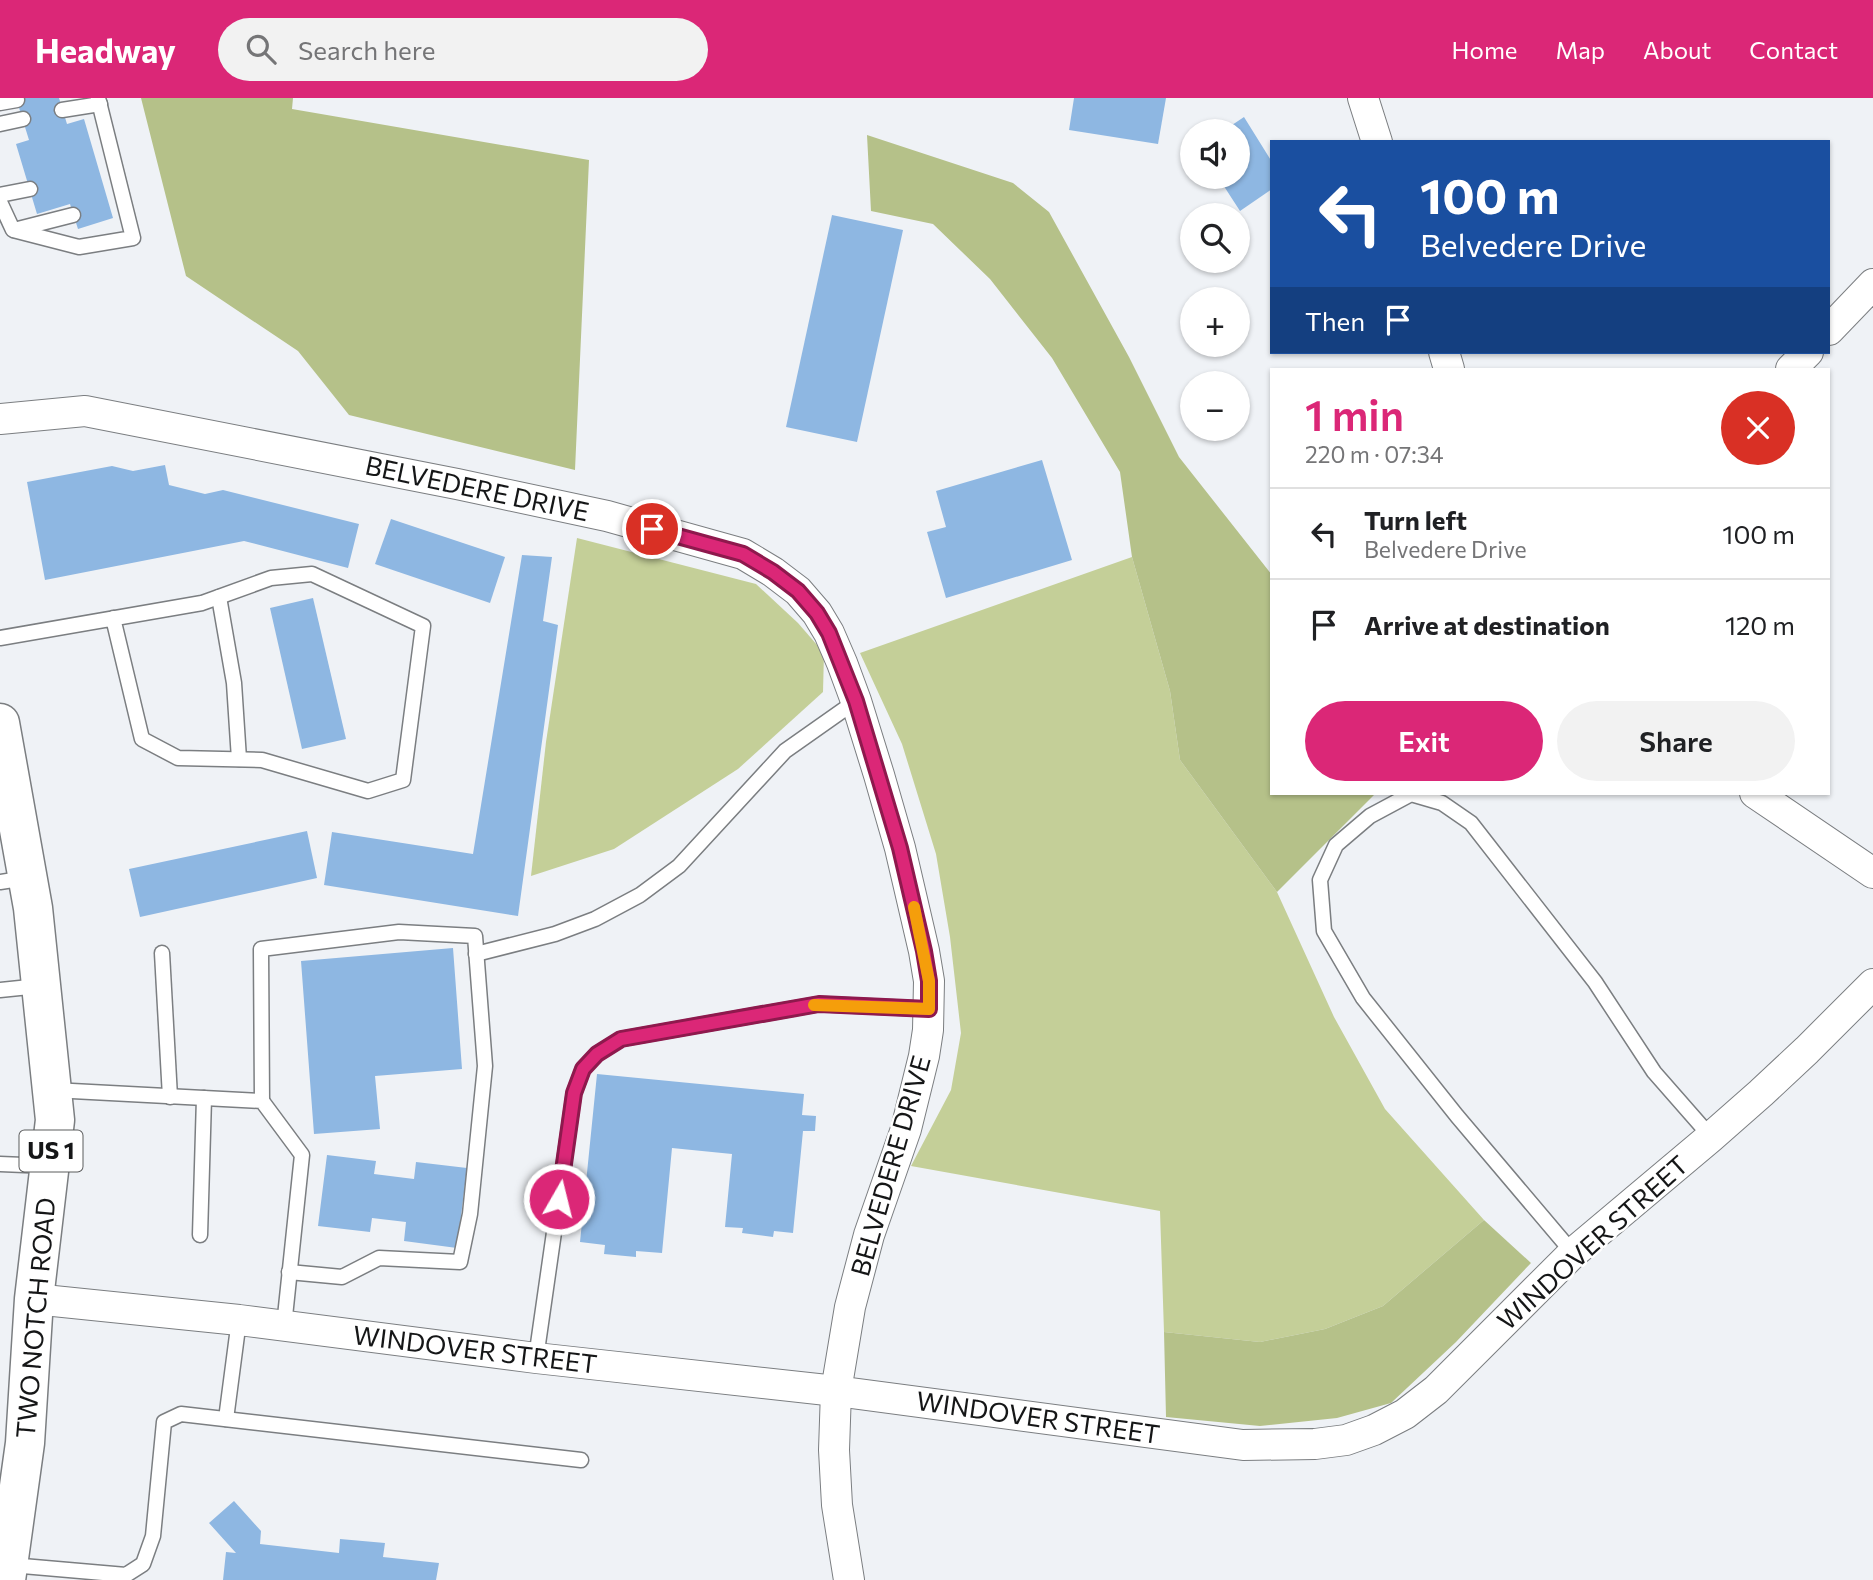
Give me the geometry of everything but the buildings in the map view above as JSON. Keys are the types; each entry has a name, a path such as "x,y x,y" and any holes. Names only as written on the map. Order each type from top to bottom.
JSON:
{"main road":[{"name":"TWO NOTCH ROAD","path":"0,723 14,880 33,908 55,1119 34,1299 25,1443 5,1569"}],"street":[{"path":"1363,98 1376,140"},
{"path":"1830,329 1873,284"},
{"path":"1792,368 1806,354"},
{"name":"BELVEDERE DRIVE","path":"0,419 85,411 607,516 743,554 798,591 817,613 829,633 856,701 900,848 929,981 929,1009 919,1079 906,1129 869,1235 850,1307 836,1391 836,1505 849,1580"},
{"path":"1758,795 1873,873"},
{"name":"WINDOVER STREET","path":"34,1299 239,1320 536,1358 836,1391 1243,1446 1315,1444 1346,1440 1374,1430 1405,1414 1436,1390 1573,1253 1711,1137 1807,1050 1873,984"}],"lane":[{"path":"0,103 16,100"},
{"path":"13,230 79,247 133,238 117,204 116,170 99,101 62,110"},
{"path":"0,124 23,119"},
{"path":"101,174 116,170"},
{"path":"0,195 30,189"},
{"path":"0,202 13,230"},
{"path":"13,230 74,215"},
{"path":"0,638 113,618 202,603 271,578 312,574 423,626 403,780 368,791 262,760 178,758 142,739 113,618"},
{"path":"219,597 234,684 239,759"},
{"path":"476,954 555,934 595,919 640,895 679,866 785,751 856,701"},
{"path":"1409,795 1370,816 1336,845 1320,880 1324,931 1363,998 1457,1116 1573,1253"},
{"path":"1414,795 1442,803 1471,823 1595,982 1654,1072 1711,1137"},
{"path":"284,1326 289,1272 302,1155 262,1101 261,949 399,932 475,936 485,1066 470,1214 460,1262 379,1258 342,1277 289,1272"},
{"path":"162,953 170,1097"},
{"path":"0,990 40,985"},
{"path":"536,1358 574,1093 583,1069 597,1054 621,1039 819,1004 929,1009"},
{"path":"51,1090 262,1101"},
{"path":"200,1235 204,1098"},
{"path":"0,1164 49,1166"},
{"path":"226,1419 239,1320"},
{"path":"5,1569 126,1576 143,1564 153,1536 164,1422 181,1414 581,1460"}],"green space":[{"path":"141,98 293,98 292,109 589,160 575,470 349,415 298,351 186,276"},
{"path":"867,135 1013,183 1049,212 1129,357 1179,457 1270,572 1270,795 1374,795 1277,892 1180,760 1170,691 1132,557 1120,472 1052,358 990,279 933,224 871,211"},
{"path":"577,538 756,584 798,623 824,653 823,692 738,769 614,849 531,876 546,742"},
{"path":"1132,557 1170,691 1180,760 1277,892 1334,1017 1385,1109 1484,1220 1383,1306 1325,1329 1260,1342 1164,1332 1160,1211 911,1166 951,1090 961,1033 950,937 936,854 902,744 860,653"},
{"path":"1484,1220 1531,1263 1456,1342 1391,1403 1337,1418 1260,1426 1166,1417 1164,1332 1260,1342 1325,1329 1383,1306"}],"slow traffic":[{"path":"814,1005 929,1009 929,981 914,907"}],"route":[{"path":"559,1199 574,1093 583,1069 597,1054 621,1039 819,1004 929,1009 929,981 924,951 900,848 856,701 829,633 817,613 798,591 743,554 652,529"}]}
